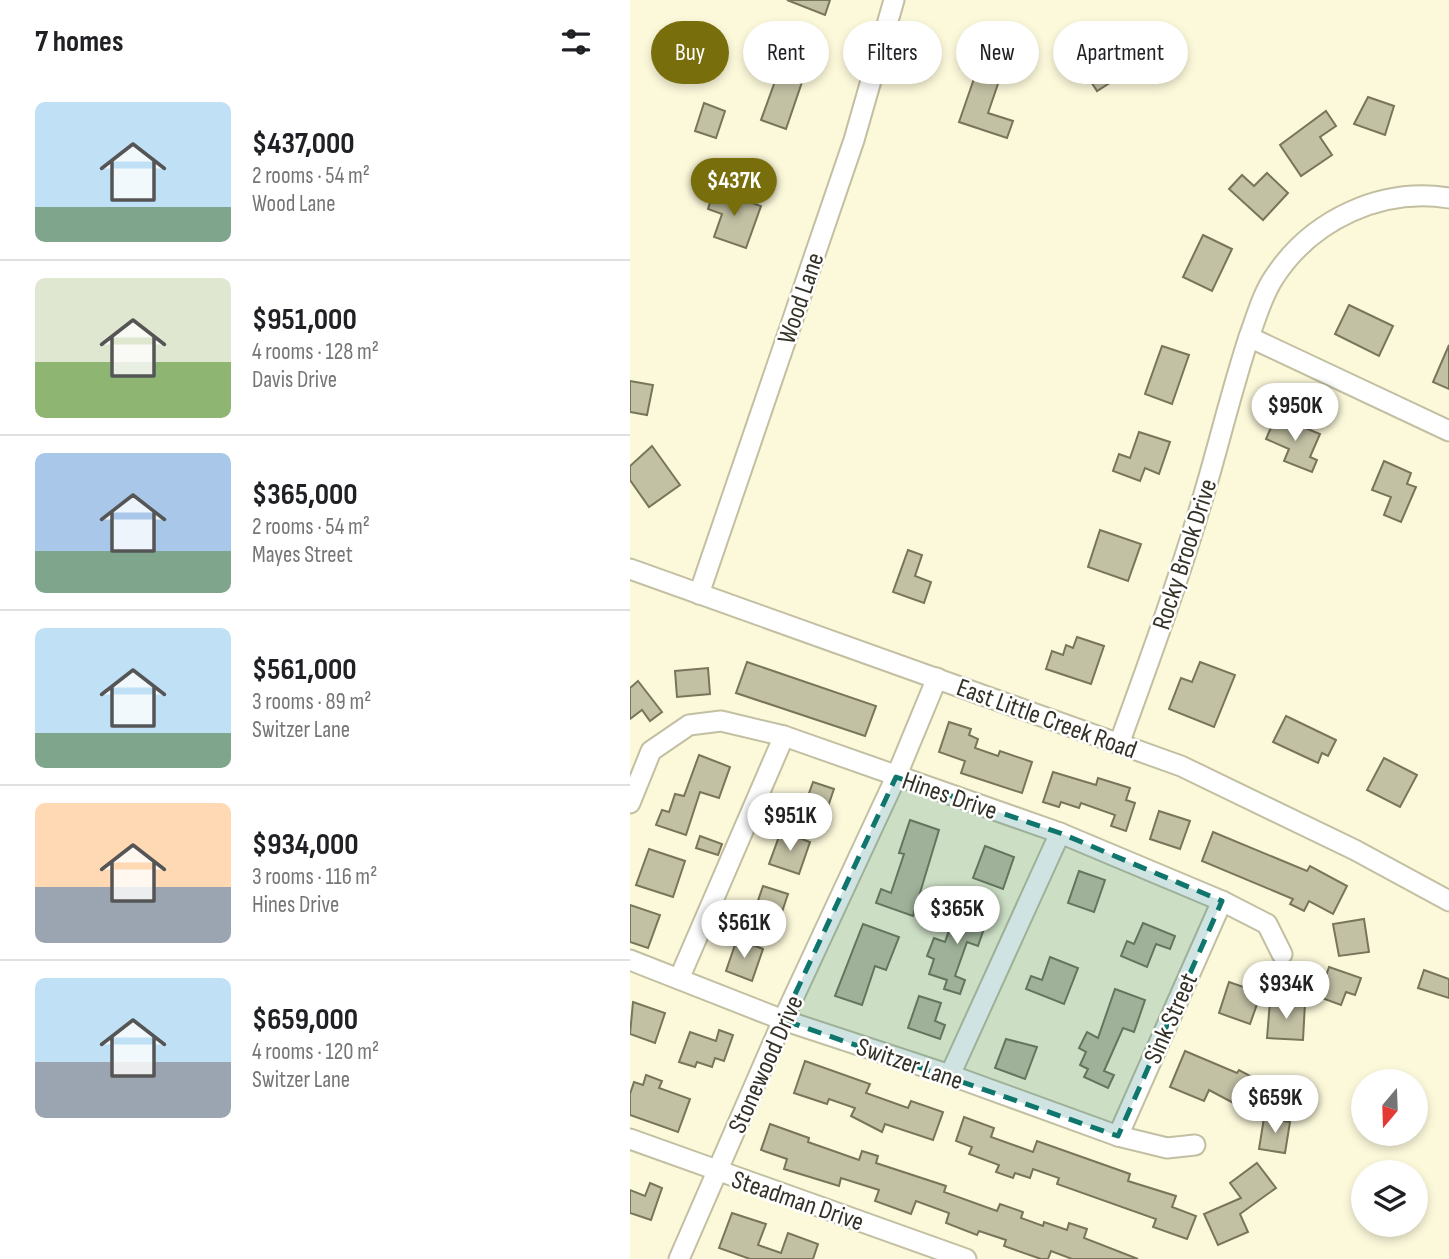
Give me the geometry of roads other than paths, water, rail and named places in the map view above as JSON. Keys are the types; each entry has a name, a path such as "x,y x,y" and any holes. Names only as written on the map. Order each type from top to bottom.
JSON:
{"street":[{"name":"Wood Lane","path":"699,594 853,140 894,0"},
{"name":"Rocky Brook Drive","path":"1119,744 1177,582 1250,337 1264,296 1275,276 1302,242 1324,225 1352,210 1410,196 1449,198"},
{"path":"1250,337 1449,431"},
{"name":"East Little Creek Road","path":"630,569 1181,766 1279,812 1449,901"},
{"name":"Stonewood Drive","path":"679,1259 783,1020 896,777 937,678"},
{"name":"Hines Drive","path":"630,803 651,751 689,725 721,721 784,736 1060,833 1222,901 1268,924 1282,954"},
{"path":"679,979 784,736"},
{"path":"950,1075 1060,833"},
{"name":"Sink Street","path":"1118,1136 1222,901"},
{"name":"Switzer Lane","path":"630,960 783,1020 950,1075 1118,1136 1167,1148 1195,1145"},
{"name":"Steadman Drive","path":"630,1139 966,1259"}]}
